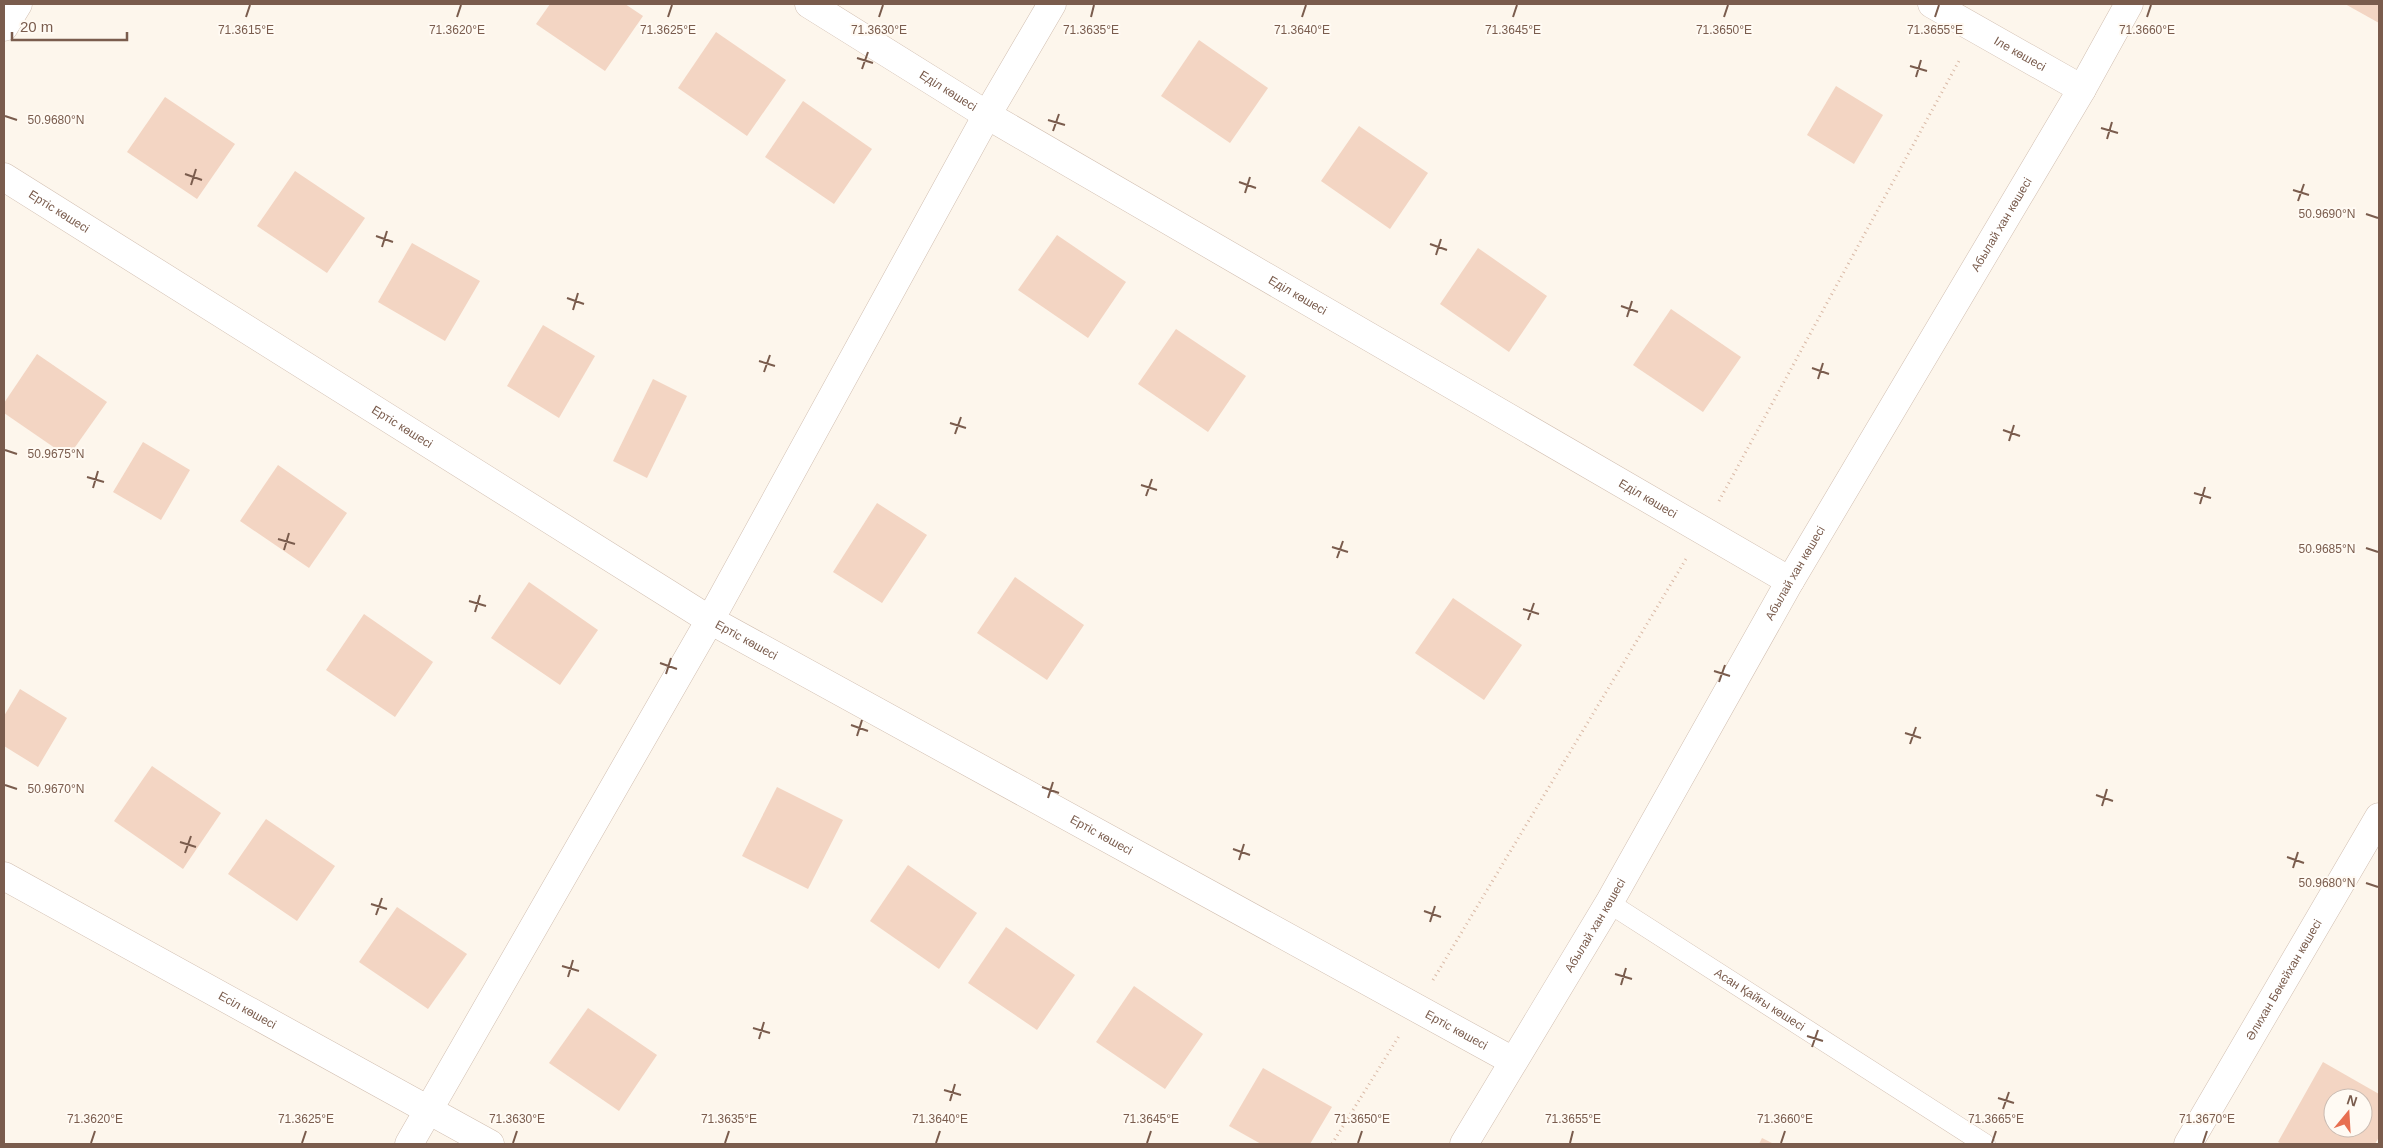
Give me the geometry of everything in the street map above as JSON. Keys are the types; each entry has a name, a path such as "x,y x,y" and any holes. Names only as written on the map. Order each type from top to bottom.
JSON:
{"street":[{"path":"4,27 18,4"},
{"name":"Еділ көшесі","path":"809,4 987,115 1790,581"},
{"path":"409,1144 710,620 987,115 1052,4"},
{"name":"Іле көшесі","path":"1932,4 2082,89"},
{"name":"Абылай хан көшесі","path":"1464,1144 1609,903 1790,581 2082,89 2129,4"},
{"name":"Ертіс көшесі","path":"4,177 710,620 1513,1061"},
{"name":"Әлихан Бөкейхан көшесі","path":"2188,1144 2379,816"},
{"name":"Есіл көшесі","path":"4,876 490,1144"}],"lane":[{"name":"Асан Қайғы көшесі","path":"1609,903 1985,1144"}],"path":[{"path":"1332,1144 1416,1008 1703,530 1977,29"}],"building":[{"path":"550,4 625,4 643,16 605,71 536,24"},
{"path":"2345,4 2379,4 2379,23"},
{"path":"716,32 786,80 747,136 678,88"},
{"path":"1199,40 1268,88 1230,143 1161,96"},
{"path":"1836,86 1883,115 1854,164 1807,135"},
{"path":"165,97 235,144 197,199 127,152"},
{"path":"803,101 872,149 834,204 765,157"},
{"path":"1359,126 1428,173 1390,229 1321,181"},
{"path":"295,171 365,218 327,273 257,226"},
{"path":"1057,235 1126,282 1088,338 1018,290"},
{"path":"412,243 480,281 445,341 378,302"},
{"path":"1478,248 1547,296 1509,352 1440,304"},
{"path":"1671,309 1741,357 1703,412 1633,365"},
{"path":"543,325 595,356 559,418 507,386"},
{"path":"1176,329 1246,376 1208,432 1138,384"},
{"path":"37,354 107,402 68,457 4,413 4,403"},
{"path":"653,379 687,396 647,478 613,461"},
{"path":"143,442 190,470 161,520 113,492"},
{"path":"278,465 347,513 309,568 240,521"},
{"path":"877,503 927,535 882,603 833,572"},
{"path":"1015,577 1084,625 1047,680 977,633"},
{"path":"529,582 598,630 560,685 491,638"},
{"path":"1453,598 1522,645 1484,700 1415,653"},
{"path":"364,614 433,662 395,717 326,670"},
{"path":"20,689 67,718 38,767 4,746 4,716"},
{"path":"152,766 221,813 183,869 114,821"},
{"path":"777,787 843,820 808,889 742,856"},
{"path":"266,819 335,866 297,921 228,874"},
{"path":"908,865 977,913 939,969 870,921"},
{"path":"397,907 467,954 428,1009 359,962"},
{"path":"1006,927 1075,975 1037,1030 968,983"},
{"path":"1134,986 1203,1034 1165,1089 1096,1042"},
{"path":"588,1008 657,1055 619,1111 549,1063"},
{"path":"2323,1062 2368,1088 2323,1088 2323,1138 2373,1138 2373,1091 2379,1094 2379,1137 2375,1144 2282,1144 2278,1142"},
{"path":"1263,1068 1332,1107 1310,1144 1261,1144 1229,1126"},
{"path":"1762,1138 1774,1144 1759,1144"}]}
